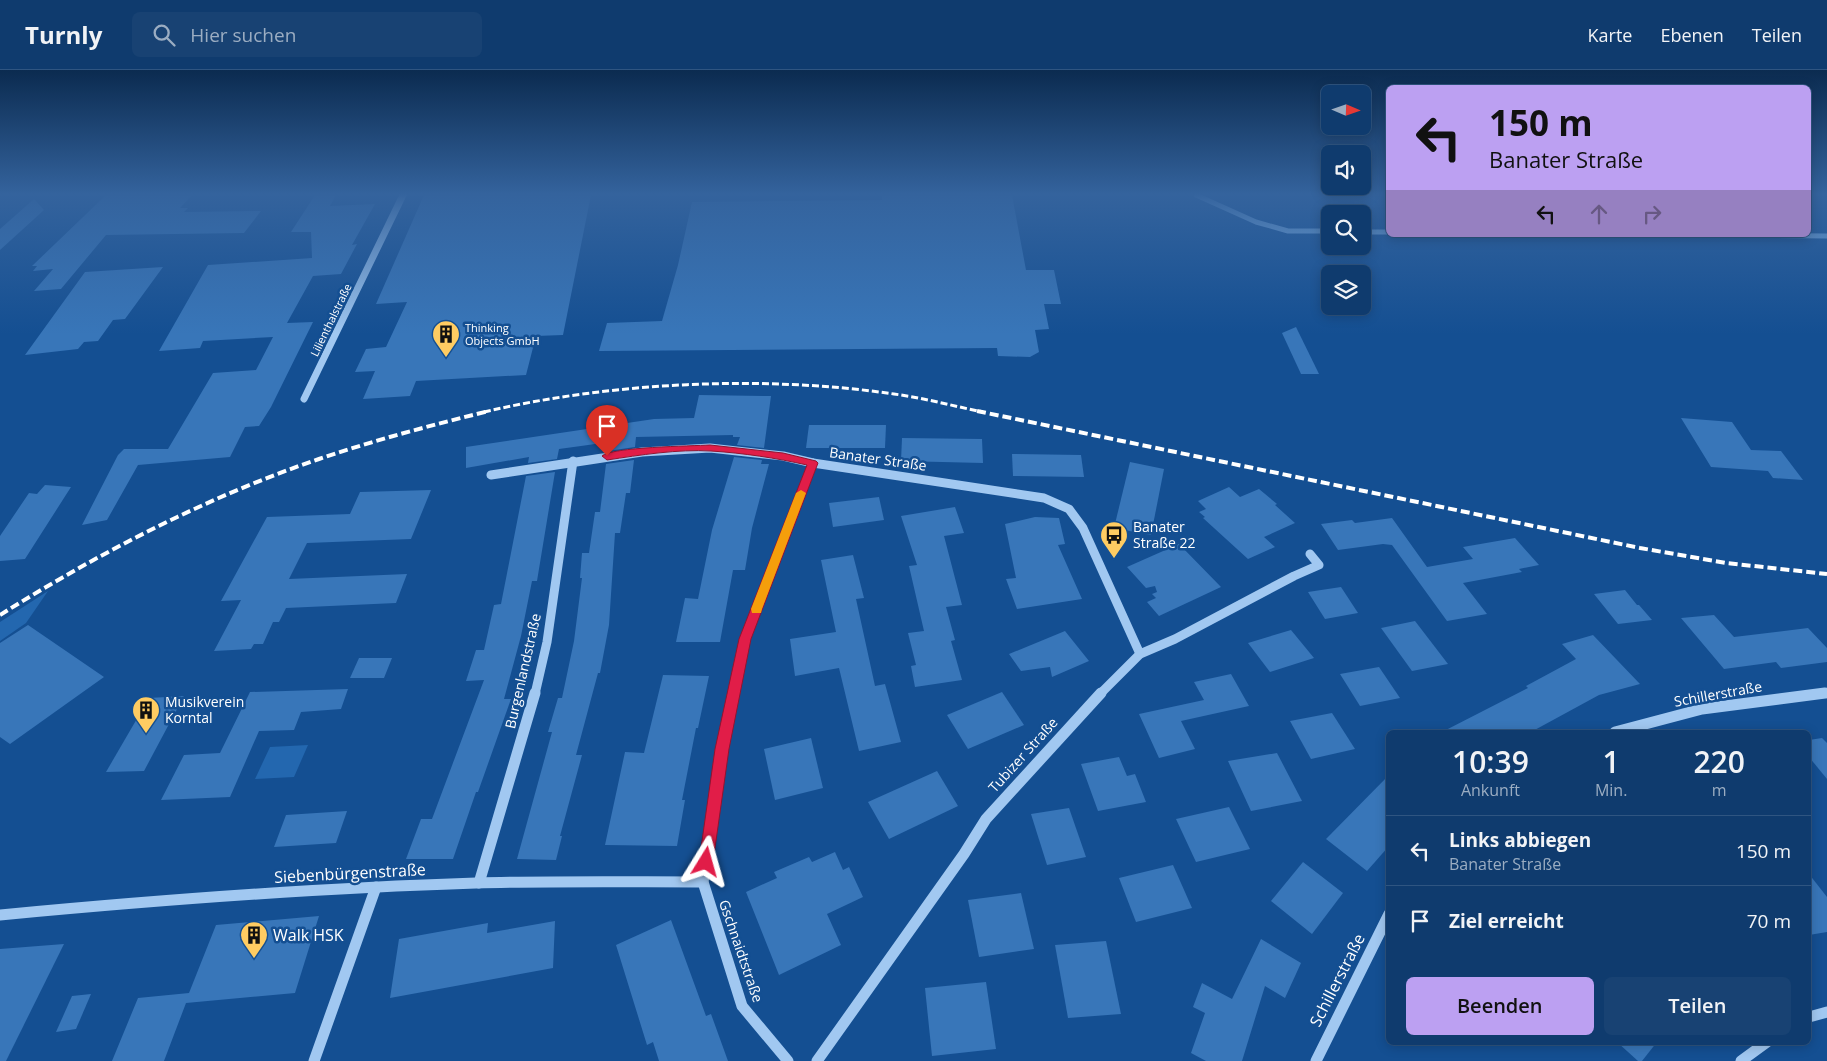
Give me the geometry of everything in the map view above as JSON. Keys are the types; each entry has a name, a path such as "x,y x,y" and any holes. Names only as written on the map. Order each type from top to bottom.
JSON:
{"street":[{"name":"Lilienthalstraße","path":"304,399 380,241"},
{"name":"Banater Straße","path":"491,475 642,452 710,448 783,456 813,463 1044,498 1069,509 1083,528 1140,654"},
{"name":"Burgenlandstraße","path":"479,883 533,701 547,642 573,461"},
{"name":"Gschnaidtstraße","path":"788,1061 742,1006 703,882 722,749 745,639 813,463"},
{"name":"Tubizer Straße","path":"817,1061 964,854 986,819 1079,716 1140,654 1175,639 1294,576 1319,565 1310,554"},
{"name":"Schillerstraße","path":"1623,730 1702,709 1827,693"},
{"name":"Siebenbürgenstraße","path":"0,916 84,907 376,887 479,883 703,882"},
{"path":"314,1061 376,887"},
{"name":"Schillerstraße","path":"1316,1061 1386,920"},
{"path":"1811,1016 1827,1012"},
{"path":"1749,1059 1764,1045"}],"shaded area":[{"path":"48,591 26,623 0,641 0,622"},
{"path":"308,745 294,777 255,779 270,747"}],"building":[{"path":"0,241 10,241 0,250"},
{"path":"58,241 101,241 61,289 34,291 53,269 33,271 37,266 32,266"},
{"path":"311,241 354,241 352,245 357,244 341,274 313,276 287,323 313,322 271,407 259,426 245,427 230,457 138,465 107,520 82,525 118,455 124,449 168,449 213,373 256,370 273,337 203,341 200,348 159,351 208,265 312,258"},
{"path":"404,241 582,241 563,335 536,336 526,375 416,381 410,396 363,399 375,371 355,372 366,349 386,347 407,302 376,304"},
{"path":"683,241 1021,241 1026,270 1054,270 1061,304 1044,304 1049,329 1035,330 1039,352 1030,357 998,356 997,348 599,351 607,323 662,321"},
{"path":"163,267 125,319 113,320 98,341 84,342 78,349 25,355 85,272"},
{"path":"1296,327 1319,374 1301,374 1282,333"},
{"path":"699,395 771,396 764,448 737,445 740,437 733,437 733,435 636,437 635,447 608,451 609,442 559,449 557,459 528,463 529,457 466,468 466,447 654,419 694,418"},
{"path":"1681,418 1732,422 1751,450 1781,451 1803,480 1773,478 1768,471 1711,467"},
{"path":"809,425 886,425 885,448 806,448"},
{"path":"902,438 982,439 983,463 901,461"},
{"path":"1012,454 1081,455 1084,477 1013,476"},
{"path":"734,457 762,460 761,464 769,464 752,528 745,570 733,570 720,642 676,642 685,598 698,599 712,530"},
{"path":"634,460 630,493 626,493 620,533 615,533 609,625 600,673 598,673 576,755 582,755 560,836 562,836 556,860 517,859 552,732 548,732 558,698 562,698 574,641 582,578 580,578 582,553 589,553 595,512 600,512 606,464"},
{"path":"1130,462 1164,469 1151,535 1114,528"},
{"path":"555,472 537,581 532,581 521,636 504,699 511,699 453,859 406,859 421,819 432,819 484,680 466,681 476,650 484,650 494,605 501,604 526,476"},
{"path":"45,485 71,487 25,559 0,561 0,536 29,493 37,494"},
{"path":"1229,487 1240,497 1259,489 1295,523 1264,537 1275,547 1248,559 1203,518 1205,517 1199,512 1206,509 1198,501"},
{"path":"431,490 411,539 307,543 289,579 407,574 396,603 286,608 279,622 273,622 263,644 254,644 251,649 214,651 241,600 221,601 267,517 350,514 360,492"},
{"path":"879,497 884,520 833,527 829,503"},
{"path":"955,507 964,533 944,536 962,605 946,607 955,640 951,641 962,680 915,687 911,666 916,665 908,633 924,631 909,566 917,565 901,516"},
{"path":"1035,517 1059,518 1065,544 1058,545 1082,599 1017,609 1006,579 1016,578 1005,524"},
{"path":"1392,518 1427,567 1473,559 1463,547 1515,538 1539,565 1519,569 1522,572 1463,583 1487,614 1447,621 1392,545 1383,544 1338,550 1321,524 1352,520 1355,523"},
{"path":"1179,544 1221,587 1159,616 1147,602 1156,598 1152,594 1157,592 1155,586 1146,588 1127,567"},
{"path":"853,555 864,598 856,599 875,686 885,684 901,742 859,751 839,668 795,676 790,639 836,632 821,560"},
{"path":"1341,587 1358,613 1325,619 1308,592"},
{"path":"1625,590 1652,620 1618,624 1594,594"},
{"path":"1714,615 1734,637 1808,628 1827,648 1827,662 1781,668 1776,662 1724,669 1681,618"},
{"path":"1415,621 1448,664 1412,671 1381,628"},
{"path":"28,625 104,677 10,744 0,737 0,643"},
{"path":"1291,630 1314,658 1270,672 1248,643"},
{"path":"1065,631 1089,661 1052,677 1050,667 1021,671 1009,654"},
{"path":"1593,635 1640,684 1599,695 1535,730 1446,730 1528,688 1526,686 1576,659 1562,644"},
{"path":"359,658 392,658 384,678 350,678"},
{"path":"1379,667 1400,698 1360,706 1340,674"},
{"path":"1231,674 1249,706 1181,721 1195,749 1159,758 1139,714 1204,700 1194,682"},
{"path":"663,675 709,676 698,728 696,728 682,800 685,800 677,846 605,845 625,752 644,753"},
{"path":"348,689 341,709 301,712 294,730 259,731 230,797 161,800 184,755 220,753 250,692"},
{"path":"1002,692 1024,725 968,749 947,715"},
{"name":"Musikverein Korntal","path":"184,696 144,771 106,772 149,698"},
{"path":"1332,713 1355,749 1311,759 1290,721"},
{"path":"811,738 823,788 775,800 764,749"},
{"path":"1822,738 1827,743 1827,779 1811,759 1811,740"},
{"path":"1277,753 1302,801 1251,811 1228,761"},
{"path":"1119,757 1127,776 1135,774 1146,802 1098,811 1081,764"},
{"path":"937,771 958,806 889,839 868,802"},
{"path":"1386,778 1386,849 1367,871 1326,839"},
{"path":"1229,807 1250,849 1196,862 1176,819"},
{"path":"1069,808 1086,857 1047,865 1031,814"},
{"path":"347,811 336,843 274,847 286,815"},
{"path":"835,852 843,870 849,867 863,897 827,914 841,945 779,975 746,892 777,878 774,872 809,857 812,862"},
{"path":"1303,862 1343,893 1312,934 1271,901"},
{"path":"1173,865 1192,908 1136,922 1119,878"},
{"path":"1811,877 1827,897 1827,932 1811,935"},
{"path":"1021,893 1034,949 979,957 968,900"},
{"name":"Walk HSK","path":"319,916 295,993 186,1003 164,1061 112,1061 138,998 189,993 216,925"},
{"path":"671,920 706,1016 711,1014 728,1061 659,1061 653,1042 647,1045 616,945"},
{"path":"555,921 553,968 390,998 399,939 488,923 487,933"},
{"path":"1261,939 1301,963 1285,998 1265,986 1242,1061 1206,1061 1191,1053 1205,1013 1193,1007 1202,983 1232,999"},
{"path":"1106,941 1121,1014 1068,1018 1055,945"},
{"path":"64,944 6,1061 0,1061 0,949"},
{"path":"986,982 996,1049 932,1056 925,988"},
{"path":"91,994 76,1029 56,1032 72,996"},
{"path":"1620,1045 1655,1045 1642,1061 1638,1061"}],"railway":[{"path":"484,412 533,402 636,388 741,383 844,388 905,396 983,412"},
{"path":"0,615 115,548 236,491 277,474 340,452 489,411"},
{"path":"977,411 1640,548 1726,563 1827,574"}],"slow traffic":[{"path":"756,609 801,493"}],"place":[{"name":"Thinking Objects GmbH","path":"446,358"},
{"name":"Banater Straße 22","path":"1114,559"},
{"name":"Musikverein Korntal","path":"146,734"},
{"name":"Walk HSK","path":"254,959"}],"route":[{"path":"607,456 710,448 783,456 813,463 745,639 722,749 706,862"}]}
